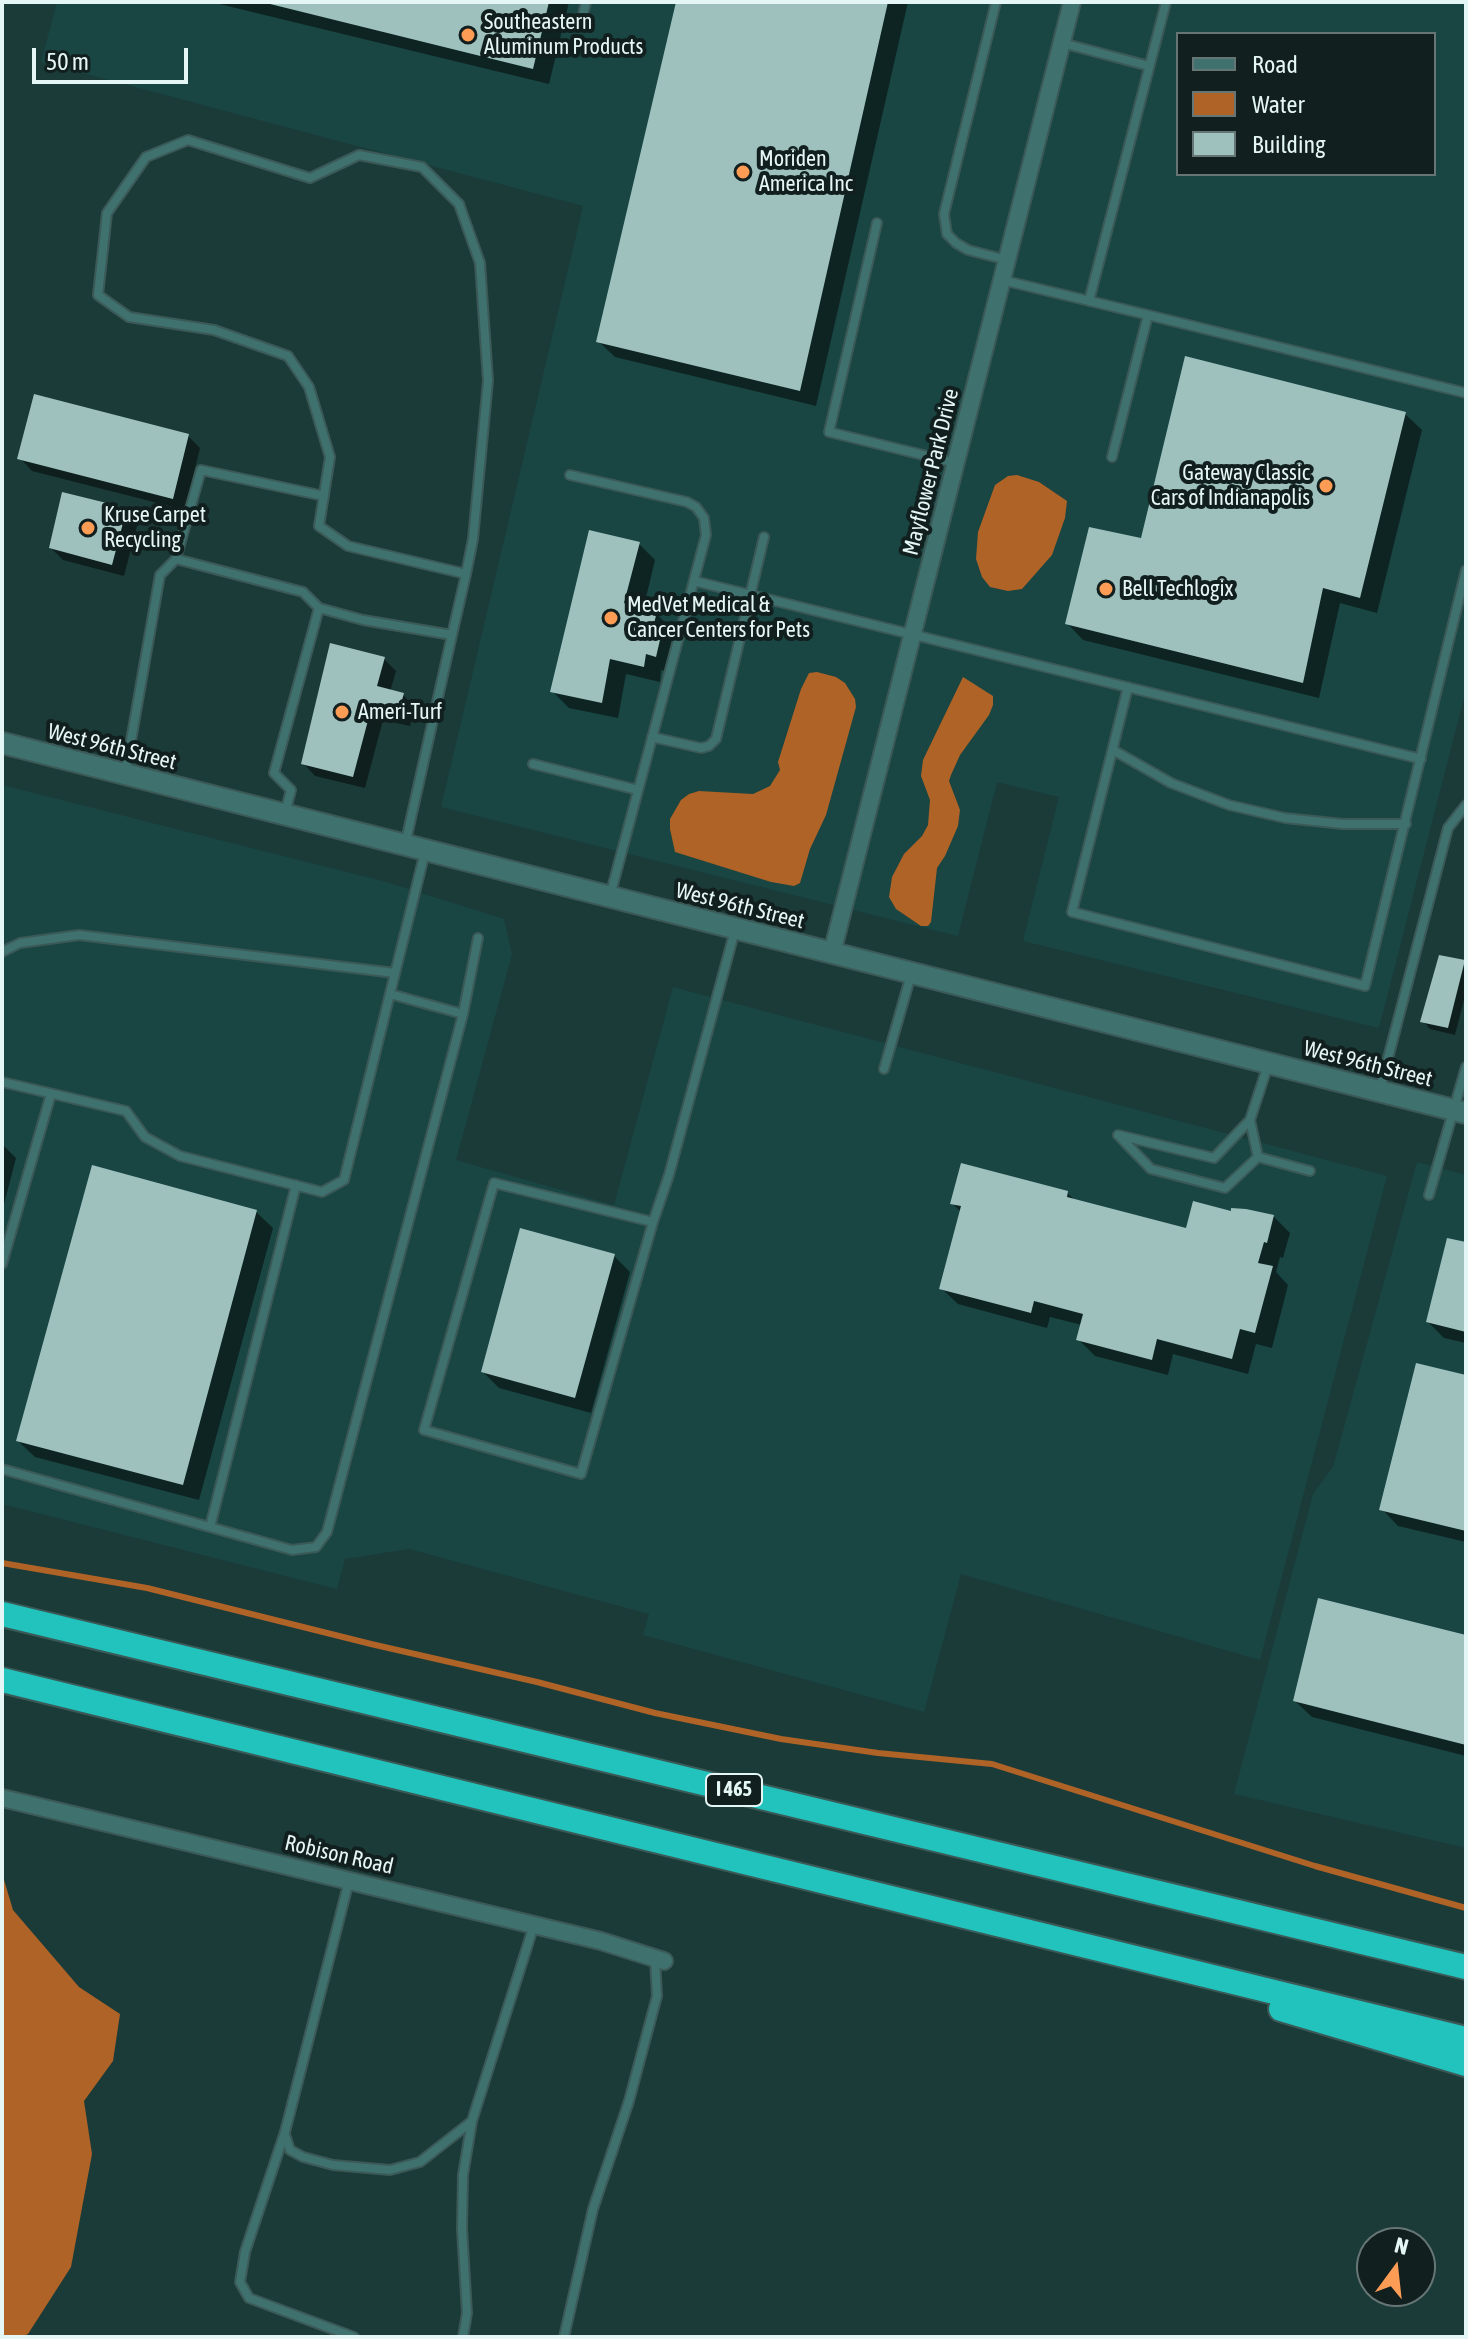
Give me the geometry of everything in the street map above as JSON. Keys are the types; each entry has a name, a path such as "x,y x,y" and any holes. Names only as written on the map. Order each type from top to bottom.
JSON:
{"highway":[{"name":"I 465","path":"2,1614 1466,1967"},
{"path":"2,1680 1466,2039"},
{"path":"1245,1913 1466,1954"},
{"path":"1073,1943 1412,2050 1466,2064"}],"street":[{"name":"Mayflower Park Drive","path":"832,953 1072,2"},
{"name":"West 96th Street","path":"2,743 1460,1111"},
{"name":"Robison Road","path":"2,1798 534,1924 660,1960"}],"lane":[{"path":"581,23 586,2"},
{"path":"996,2 944,214 947,234 956,243 968,250 1007,260"},
{"path":"1089,301 1166,2"},
{"path":"1062,43 1149,66"},
{"path":"405,846 466,574 473,539 488,381 480,263 459,204 422,167 359,155 310,178 188,140 146,157 107,213 98,295 129,317 214,330 288,356 309,387 330,457 319,526 348,546 466,574"},
{"path":"877,223 829,432 956,463"},
{"path":"1002,280 1466,393"},
{"path":"1112,457 1148,315"},
{"path":"125,776 160,575 176,559 201,470 324,496"},
{"path":"570,475 687,502 696,507 704,518 706,535 609,898"},
{"path":"652,737 701,748 709,746 716,739 764,537"},
{"path":"176,559 303,592 319,608 363,620 452,635"},
{"path":"1128,687 1072,912 1365,986 1466,570"},
{"path":"694,581 1421,759"},
{"path":"285,816 291,790 274,773 319,608"},
{"path":"1113,750 1171,783 1229,805 1285,818 1343,824 1406,824"},
{"path":"533,764 638,790"},
{"path":"1380,1091 1448,828 1466,805"},
{"path":"2,1082 126,1111 145,1137 180,1156 322,1192 344,1180 425,851"},
{"path":"653,1222 494,1183 424,1430 581,1474 669,1175 735,930"},
{"path":"2,952 20,943 79,935 395,973"},
{"path":"2,1469 292,1550 316,1547 327,1532 463,1014 478,938"},
{"path":"884,1069 911,974"},
{"path":"390,994 463,1014"},
{"path":"1258,1157 1225,1188 1151,1169 1118,1135 1214,1158 1250,1120 1269,1064"},
{"path":"1429,1195 1460,1111 1466,1067"},
{"path":"2,1264 51,1094"},
{"path":"1250,1120 1258,1157"},
{"path":"1258,1157 1310,1171"},
{"path":"210,1527 296,1185"},
{"path":"350,1880 285,2132 245,2252 240,2282 249,2298 354,2337"},
{"path":"463,2337 467,2313 462,2229 463,2175 472,2121 534,1924"},
{"path":"564,2337 593,2209 629,2101 657,1996 660,1960"},
{"path":"285,2132 290,2150 303,2157 333,2165 390,2170 420,2162 472,2121"}],"shaded area":[{"path":"57,2 1466,2 1466,690 1379,1028 1023,941 1059,797 997,782 958,936 441,807 583,206 41,62"},
{"path":"2,785 386,882 504,919 512,954 456,1160 614,1205 673,987 1387,1176 1260,1660 961,1574 924,1712 643,1635 649,1614 409,1549 345,1559 337,1589 2,1504"},
{"path":"1417,1162 1466,1175 1466,1848 1234,1794 1313,1494 1333,1467"}],"water":[{"path":"1017,475 1039,482 1067,501 1065,518 1052,555 1022,589 1008,591 990,587 982,577 976,559 978,532 995,485 1008,476"},
{"path":"817,672 845,683 855,699 856,707 826,815 810,849 800,883 794,886 771,882 675,852 670,819 681,800 689,794 699,791 753,794 770,786 780,770 778,762 801,689 809,673"},
{"path":"963,677 993,696 993,705 960,755 949,781 960,810 958,826 937,868 931,922 928,926 921,926 896,909 889,897 892,877 904,854 928,825 930,800 921,776 923,760"},
{"path":"2,1873 13,1910 79,1987 120,2014 113,2061 84,2101 92,2154 71,2267 28,2334 21,2337 2,2337"}],"building":[{"name":"Southeastern Aluminum Products","path":"262,2 549,2 533,69"},
{"name":"Moriden America Inc","path":"676,2 888,2 800,391 596,342"},
{"path":"1185,356 1406,412 1360,598 1323,588 1303,683 1065,624 1089,527 1141,538"},
{"path":"34,394 189,434 173,499 17,459"},
{"name":"Kruse Carpet Recycling","path":"62,492 127,508 112,565 49,548"},
{"name":"MedVet Medical & Cancer Centers for Pets","path":"589,530 640,542 624,603 657,611 654,624 663,627 656,657 646,654 644,667 610,659 602,703 550,692"},
{"name":"Ameri-Turf","path":"330,643 385,657 377,686 404,693 398,715 371,709 353,777 301,764"},
{"path":"1439,955 1465,960 1448,1028 1420,1022"},
{"path":"961,1163 1068,1191 1067,1197 1186,1228 1193,1201 1231,1211 1231,1208 1246,1209 1274,1215 1258,1263 1273,1266 1255,1333 1240,1329 1232,1359 1157,1339 1152,1360 1076,1340 1083,1314 1034,1301 1031,1313 939,1289 961,1206 950,1204"},
{"path":"92,1165 257,1210 183,1485 16,1441"},
{"path":"520,1228 615,1254 575,1398 481,1372"},
{"path":"1447,1238 1466,1242 1466,1332 1426,1322"},
{"path":"1416,1363 1466,1375 1466,1531 1379,1510"},
{"path":"1318,1598 1466,1635 1466,1745 1293,1701"}],"waterway":[{"path":"2,1563 147,1588 655,1713 781,1739 878,1753 992,1764 1315,1866 1466,1908"}],"place":[{"name":"Southeastern Aluminum Products","path":"468,35"},
{"name":"Moriden America Inc","path":"743,172"},
{"name":"Gateway Classic Cars of Indianapolis","path":"1326,486"},
{"name":"Kruse Carpet Recycling","path":"88,528"},
{"name":"Bell Techlogix","path":"1106,589"},
{"name":"MedVet Medical & Cancer Centers for Pets","path":"611,618"},
{"name":"Ameri-Turf","path":"342,712"}]}
